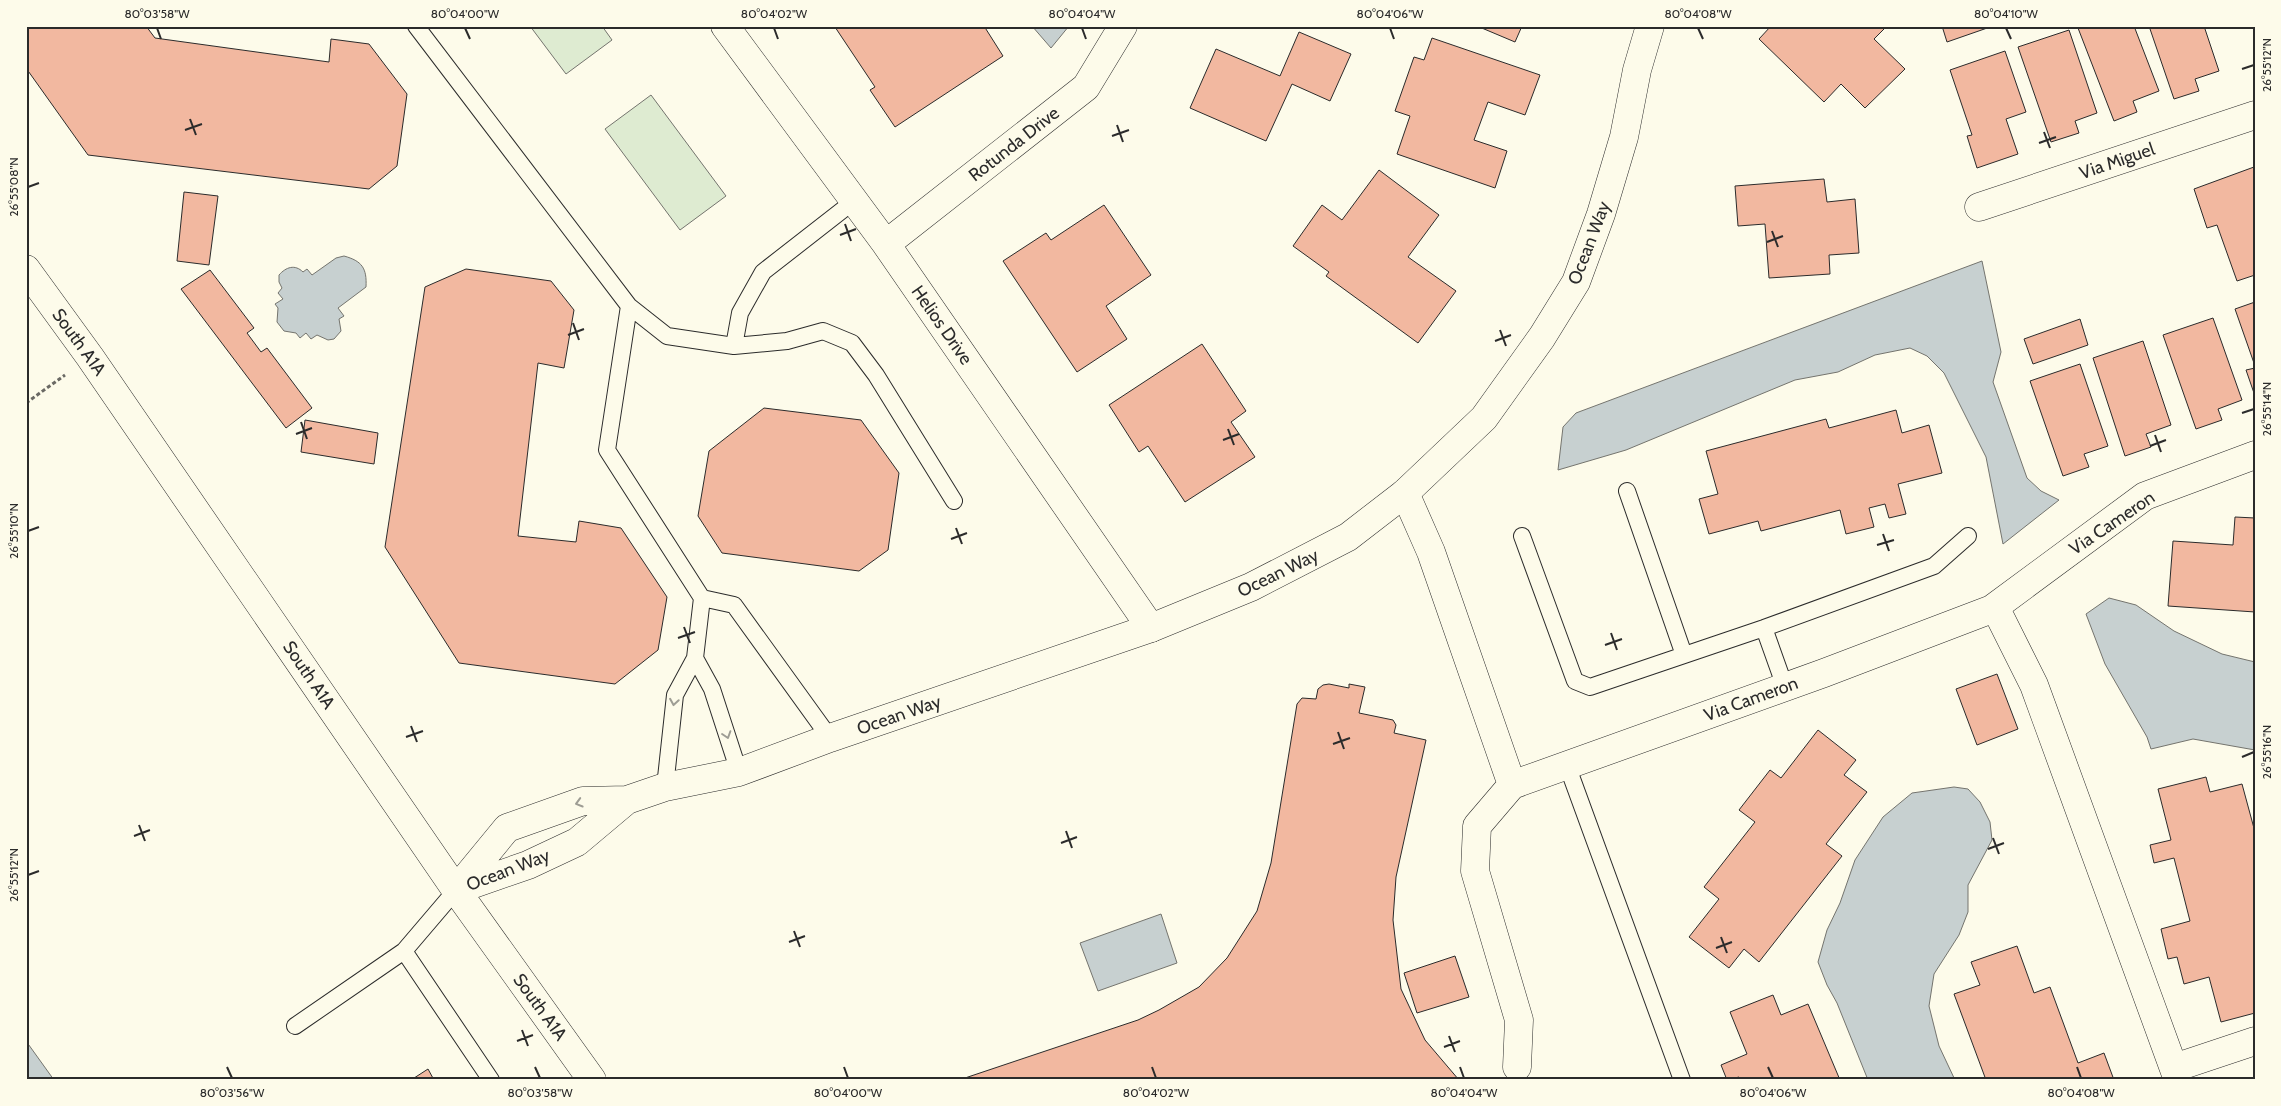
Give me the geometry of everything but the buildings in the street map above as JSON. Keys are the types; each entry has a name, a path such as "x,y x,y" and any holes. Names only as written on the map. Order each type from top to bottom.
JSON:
{"street":[{"name":"Helios Drive","path":"726,26 886,244 1151,628"},
{"name":"Rotunda Drive","path":"886,244 1086,88 1123,26"},
{"name":"Ocean Way","path":"456,890 507,828 583,801 627,800 665,787 739,772 830,738 1151,628 1251,587 1348,537 1405,493 1484,418 1542,337 1576,282 1601,214 1622,145 1637,70 1650,26"},
{"name":"Via Miguel","path":"1979,207 2255,115"},
{"name":"South A1A","path":"26,269 90,356 456,890 592,1080"},
{"name":"Via Cameron","path":"1512,784 1785,687 1995,607 2145,496 2255,455"},
{"path":"1405,493 1431,552 1512,784 1477,826 1475,871 1519,1020 1517,1068"},
{"path":"1995,607 2034,686 2176,1074 2255,1041"},
{"name":"Ocean Way","path":"456,890 528,866 577,842 627,800"}],"lane":[{"path":"416,26 629,306 667,336 734,346 786,341 824,331 852,344 876,376 954,501"},
{"path":"734,346 740,312 763,272 854,201"},
{"path":"629,306 607,450 702,598 695,658 675,695 665,787"},
{"path":"1627,491 1684,655"},
{"path":"1522,536 1575,681 1590,687 1764,628 1934,566 1968,536"},
{"path":"702,598 734,605 830,738"},
{"path":"1764,628 1785,687"},
{"path":"695,658 712,689 739,772"},
{"path":"1567,765 1682,1080"},
{"path":"295,1026 404,952 456,890"},
{"path":"404,952 490,1080"}],"path":[{"path":"26,403 90,356"}],"green space":[{"path":"530,26 602,26 612,40 566,74"},
{"path":"651,95 726,196 680,230 605,129"}],"shaded area":[{"path":"1032,26 1069,26 1051,48"},
{"path":"344,256 355,260 362,266 366,275 366,287 338,308 344,316 339,319 341,331 334,339 328,340 317,335 311,339 306,333 300,338 296,333 284,331 277,322 278,308 275,304 283,299 278,293 282,288 279,282 279,275 288,268 294,267 303,272 307,269 312,275 336,258"},
{"path":"1982,261 2001,352 1993,382 2027,478 2041,491 2059,500 2003,544 1986,457 1944,373 1927,356 1910,348 1875,355 1838,372 1795,380 1626,450 1558,470 1563,427 1576,413"},
{"path":"2109,598 2136,605 2174,631 2222,654 2255,662 2255,750 2193,739 2151,749 2147,737 2105,664 2086,614"},
{"path":"1954,787 1968,789 1980,802 1990,822 1992,840 1968,885 1968,912 1959,935 1934,974 1929,1006 1939,1046 1955,1080 1868,1080 1818,962 1827,930 1840,903 1855,860 1883,817 1912,793"},
{"path":"1161,914 1177,963 1098,991 1080,943"},
{"path":"26,1041 54,1080 26,1080"}]}
